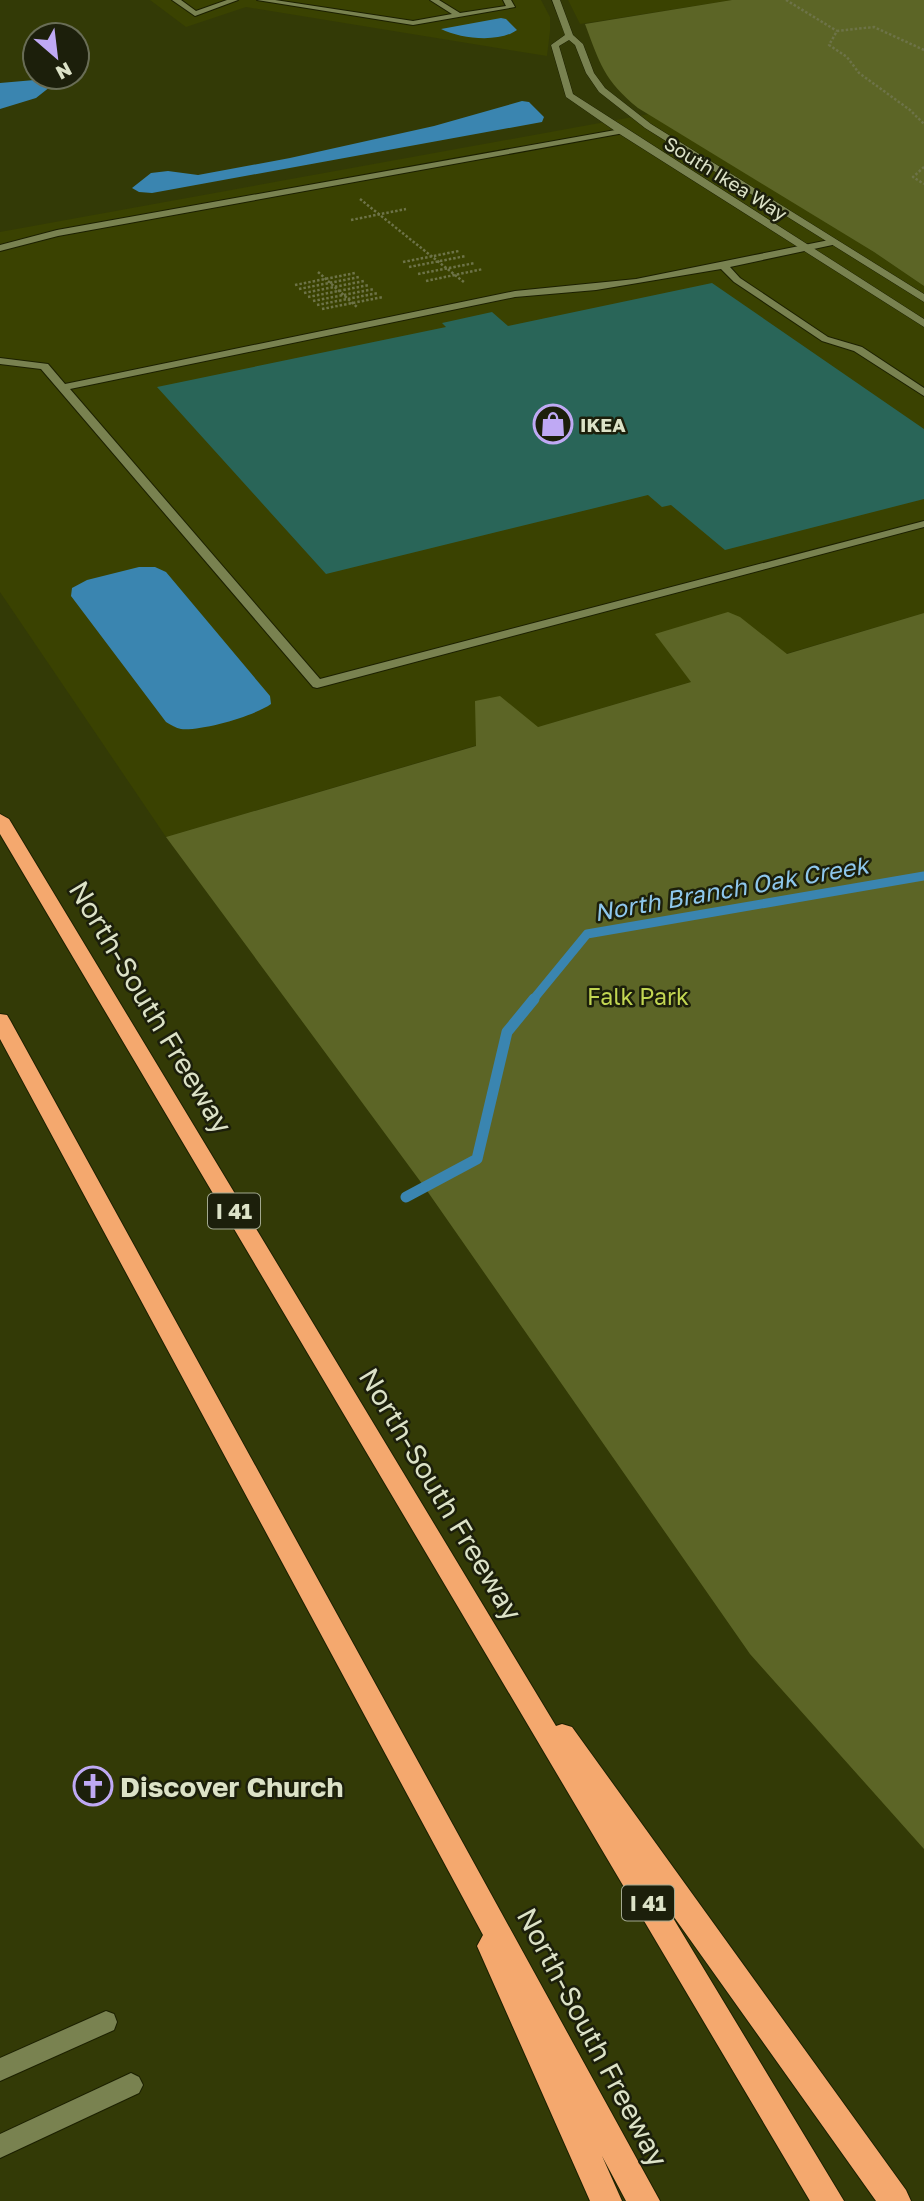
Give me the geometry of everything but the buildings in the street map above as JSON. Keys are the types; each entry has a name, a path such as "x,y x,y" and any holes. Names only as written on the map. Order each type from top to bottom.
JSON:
{"highway":[{"name":"North-South Freeway","path":"0,819 828,2201"},
{"name":"North-South Freeway","path":"0,1020 645,2201"},
{"path":"468,1604 894,2201"},
{"path":"427,1800 606,2201"}],"street":[{"name":"South Ikea Way","path":"556,0 569,36 579,44 590,73 601,90 632,115 924,299"},
{"name":"South Ikea Way","path":"569,36 555,45 569,95 924,324"}],"lane":[{"path":"176,0 195,14 234,0"},
{"path":"261,0 413,23 512,7 507,0"},
{"path":"434,0 459,16"},
{"path":"0,248 71,231 621,131"},
{"path":"62,387 515,294 575,292 723,266 834,242"},
{"path":"723,266 737,280 825,340 858,349 924,393"},
{"path":"0,361 44,366 317,684 924,524"},
{"path":"0,2070 106,2022"},
{"path":"0,2146 131,2085"}],"path":[{"path":"786,0 837,31 874,27 924,50"},
{"path":"837,31 828,45 846,57 859,73 910,110 924,124"},
{"path":"924,167 913,177 924,184"},
{"path":"359,198 486,300"},
{"path":"351,220 406,209"},
{"path":"403,262 459,251"},
{"path":"409,267 466,256"},
{"path":"418,274 475,263"},
{"path":"426,281 483,269"},
{"path":"318,272 375,323"},
{"path":"295,285 355,273"},
{"path":"299,289 359,277"},
{"path":"304,293 364,281"},
{"path":"308,297 369,285"},
{"path":"313,301 374,289"},
{"path":"317,305 378,293"},
{"path":"322,309 383,297"}],"shaded area":[{"path":"150,0 541,0 550,17 550,31 547,56 246,7 186,27"},
{"path":"568,0 732,0 580,24"},
{"path":"649,114 874,252 924,286 924,613 166,837 0,592 0,232"}],"green space":[{"path":"732,0 924,0 924,286 874,252 638,108 610,80 585,24"},
{"name":"Falk Park","path":"728,612 740,617 787,654 924,613 924,1849 750,1654 423,1185 166,837 476,746 475,701 500,696 538,727 691,682 655,634"}],"water":[{"path":"506,19 517,30 500,37 480,38 441,29"},
{"path":"21,81 21,91 45,91 36,98 0,109 0,83"},
{"path":"522,101 529,102 544,117 542,122 152,193 139,192 132,188 151,173 168,171 198,175 290,158 434,126"},
{"path":"139,567 155,567 166,572 270,696 271,704 241,718 202,728 181,729 166,722 71,596 72,588 87,580"}],"waterway":[{"name":"North Branch Oak Creek","path":"532,1001 587,934 924,876"},
{"name":"North Branch Oak Creek","path":"406,1197 477,1159 507,1032 534,999"}],"place":[{"name":"IKEA","path":"553,424"},
{"name":"Discover Church","path":"93,1786"}]}
